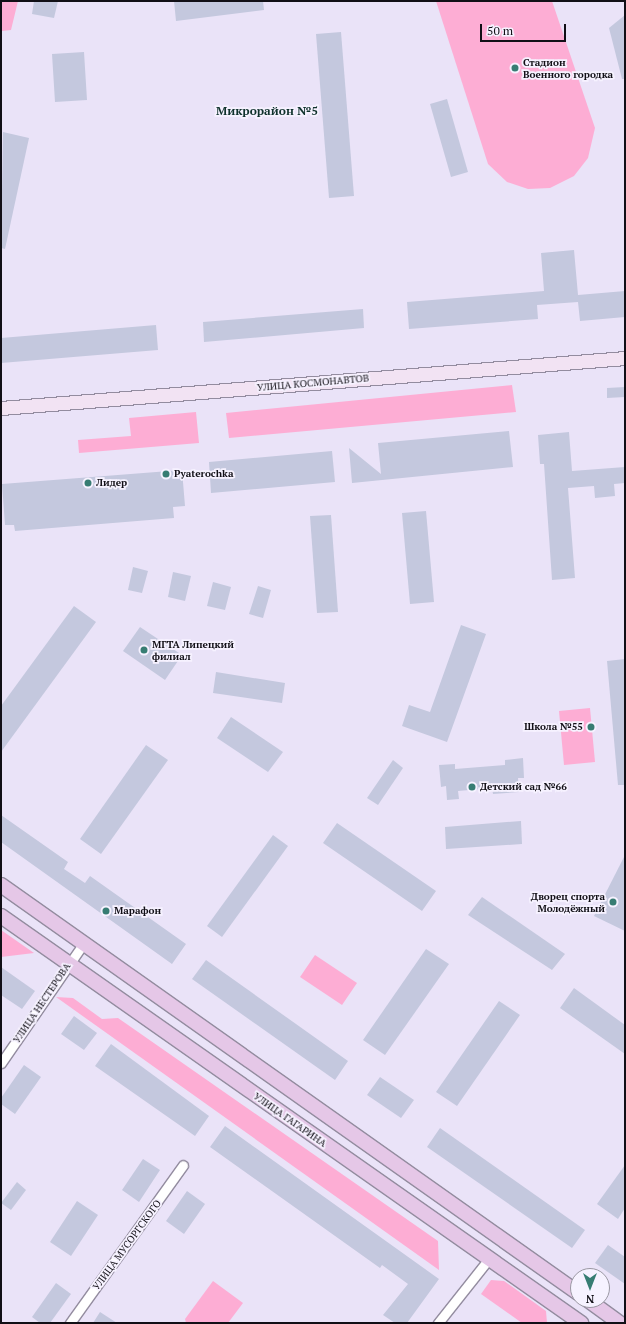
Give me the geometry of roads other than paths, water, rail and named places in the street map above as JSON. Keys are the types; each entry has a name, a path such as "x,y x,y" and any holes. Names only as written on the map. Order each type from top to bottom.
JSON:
{"main road":[{"name":"УЛИЦА КОСМОНАВТОВ","path":"1,408 625,358"},
{"path":"1,885 570,1287"},
{"name":"УЛИЦА ГАГАРИНА","path":"1,916 488,1260 581,1323"},
{"path":"599,1308 620,1323"}],"street":[{"name":"УЛИЦА НЕСТЕРОВА","path":"1,1064 83,944"},
{"name":"УЛИЦА МУСОРГСКОГО","path":"70,1323 183,1165"},
{"path":"438,1323 488,1260"}],"place":[{"name":"Стадион Военного городка","path":"515,68"},
{"name":"Pyaterochka","path":"166,474"},
{"name":"Лидер","path":"88,483"},
{"name":"МГТА Липецкий филиал","path":"144,650"},
{"name":"Школа №55","path":"591,727"},
{"name":"Детский сад №66","path":"472,787"},
{"name":"Дворец спорта Молодёжный","path":"613,902"},
{"name":"Марафон","path":"106,911"}],"district":[{"name":"Микрорайон №5","path":"267,111"}]}
